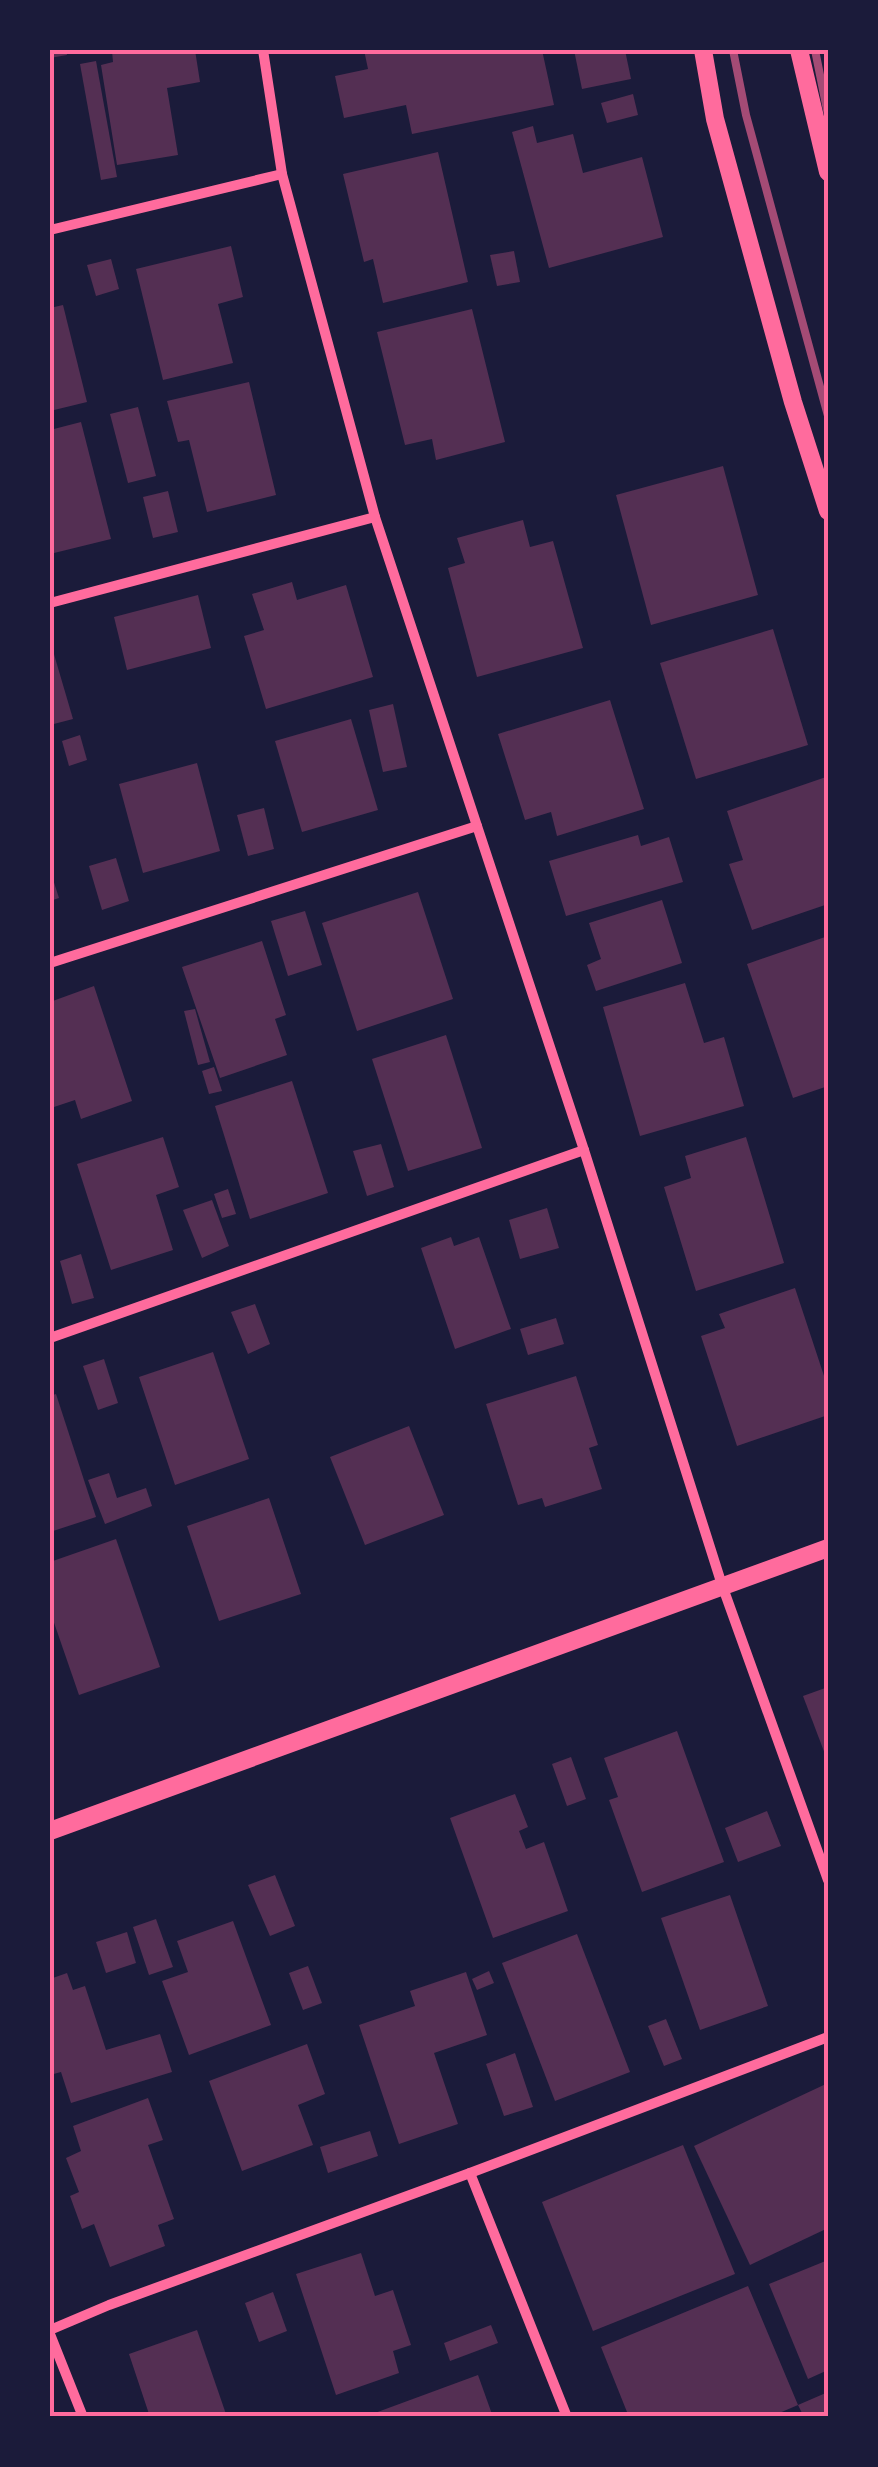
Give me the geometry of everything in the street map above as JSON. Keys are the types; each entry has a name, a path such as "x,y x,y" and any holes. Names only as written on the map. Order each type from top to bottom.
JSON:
{"street":[{"path":"262,50 282,174 375,516 584,1150 722,1585 828,1880"},
{"path":"703,50 720,138 793,402 828,511"},
{"path":"799,50 828,172"},
{"path":"50,230 282,174"},
{"path":"50,603 375,516"},
{"path":"50,963 477,826"},
{"path":"50,1338 584,1150"},
{"path":"50,1831 828,1548"},
{"path":"84,2417 50,2332 127,2298 828,2037"},
{"path":"470,2173 566,2417"}],"building":[{"path":"50,50 66,50 67,55 50,58"},
{"path":"195,50 200,82 167,88 178,155 117,165 101,65 113,62 112,51"},
{"path":"364,50 542,50 554,105 412,134 406,105 344,118 335,76 368,69"},
{"path":"574,50 625,50 631,79 582,89"},
{"path":"96,61 117,177 101,180 80,64"},
{"path":"633,94 638,115 607,123 601,103"},
{"path":"533,126 537,143 573,134 583,173 642,157 663,237 549,268 512,132"},
{"path":"438,152 468,282 383,303 373,259 364,262 343,174"},
{"path":"231,246 243,297 218,304 233,363 163,380 136,269"},
{"path":"514,251 520,282 497,286 490,255"},
{"path":"111,259 119,289 96,296 87,265"},
{"path":"63,305 87,402 50,411 50,308"},
{"path":"472,309 505,442 436,460 432,439 405,445 377,332"},
{"path":"249,382 276,495 207,512 189,440 178,442 167,401"},
{"path":"138,407 156,476 128,483 110,414"},
{"path":"81,422 111,539 50,554 50,430"},
{"path":"723,466 758,595 651,625 616,495"},
{"path":"168,491 178,532 153,538 143,497"},
{"path":"523,520 530,547 553,541 583,648 477,677 448,568 465,563 457,538"},
{"path":"292,582 297,600 346,585 373,677 266,709 244,636 264,630 252,594"},
{"path":"198,595 211,648 127,670 114,617"},
{"path":"773,629 808,745 696,779 660,663"},
{"path":"50,645 73,719 50,725"},
{"path":"610,700 644,809 557,836 551,812 525,820 498,734"},
{"path":"393,704 407,767 383,772 369,710"},
{"path":"351,719 378,810 302,832 275,741"},
{"path":"80,735 87,760 69,766 62,741"},
{"path":"197,763 220,851 143,873 119,784"},
{"path":"826,777 828,904 752,930 729,864 743,860 727,811"},
{"path":"264,808 274,849 248,856 237,815"},
{"path":"638,835 641,846 669,837 683,882 566,916 549,861"},
{"path":"116,858 129,901 102,910 89,866"},
{"path":"50,870 59,898 50,901"},
{"path":"418,892 453,999 357,1031 322,923"},
{"path":"662,900 682,963 596,991 587,965 601,959 589,923"},
{"path":"305,911 322,965 288,976 271,921"},
{"path":"828,936 828,1086 793,1098 747,964"},
{"path":"262,941 286,1015 275,1019 287,1055 220,1078 182,967"},
{"path":"685,983 704,1043 724,1037 744,1106 640,1136 603,1007"},
{"path":"94,986 132,1101 81,1119 75,1100 50,1106 50,1002"},
{"path":"195,1009 210,1062 198,1065 184,1011"},
{"path":"446,1035 482,1148 408,1171 372,1059"},
{"path":"214,1067 222,1091 209,1094 202,1071"},
{"path":"292,1081 328,1193 250,1219 215,1106"},
{"path":"163,1137 179,1187 156,1195 173,1250 111,1270 77,1164"},
{"path":"746,1137 784,1263 696,1291 664,1187 691,1178 685,1156"},
{"path":"381,1144 394,1187 367,1196 353,1151"},
{"path":"228,1189 236,1214 222,1218 214,1194"},
{"path":"212,1200 229,1246 202,1258 183,1210"},
{"path":"547,1208 559,1248 520,1259 509,1220"},
{"path":"451,1237 454,1246 479,1237 511,1329 455,1349 421,1248"},
{"path":"81,1254 94,1298 72,1304 60,1261"},
{"path":"795,1288 828,1388 828,1415 737,1446 701,1336 725,1328 719,1314"},
{"path":"255,1304 270,1344 248,1354 231,1312"},
{"path":"556,1318 564,1344 528,1355 520,1329"},
{"path":"213,1352 249,1459 175,1485 139,1377"},
{"path":"104,1359 118,1403 98,1410 83,1366"},
{"path":"576,1376 598,1445 589,1448 602,1489 545,1507 542,1498 518,1505 486,1404"},
{"path":"56,1394 96,1517 50,1532 50,1396"},
{"path":"409,1426 444,1515 365,1545 330,1457"},
{"path":"109,1473 117,1498 146,1488 152,1506 105,1524 88,1480"},
{"path":"269,1498 301,1594 219,1621 187,1526"},
{"path":"116,1539 160,1667 79,1695 50,1611 50,1562"},
{"path":"828,1687 828,1762 803,1696"},
{"path":"677,1731 724,1862 642,1892 609,1800 618,1797 604,1758"},
{"path":"571,1757 586,1799 567,1806 552,1764"},
{"path":"515,1794 528,1827 519,1831 526,1849 544,1842 568,1911 493,1938 450,1818"},
{"path":"767,1811 781,1846 738,1862 725,1828"},
{"path":"275,1875 295,1926 270,1936 248,1885"},
{"path":"730,1895 768,2006 700,2030 661,1918"},
{"path":"156,1919 173,1967 149,1975 133,1927"},
{"path":"233,1921 271,2025 189,2055 162,1981 188,1972 177,1941"},
{"path":"127,1932 136,1963 106,1973 96,1942"},
{"path":"577,1934 630,2072 555,2101 502,1963"},
{"path":"308,1966 322,2003 303,2010 289,1973"},
{"path":"489,1971 494,1983 477,1990 472,1979"},
{"path":"466,1972 487,2035 434,2053 458,2124 399,2144 359,2025 415,2006 410,1991"},
{"path":"67,1973 73,1990 85,1986 106,2050 160,2034 172,2072 71,2103 61,2072 50,2075 50,1979"},
{"path":"666,2019 682,2059 664,2066 648,2026"},
{"path":"307,2044 325,2094 298,2105 313,2145 242,2171 209,2081"},
{"path":"515,2053 533,2107 504,2116 486,2064"},
{"path":"828,2083 828,2228 750,2265 694,2146"},
{"path":"148,2098 163,2140 148,2145 174,2219 158,2225 165,2246 110,2267 94,2224 82,2229 70,2196 79,2192 66,2158 81,2151 73,2126"},
{"path":"370,2131 378,2156 328,2173 320,2147"},
{"path":"683,2145 735,2274 593,2331 542,2202"},
{"path":"361,2253 375,2296 393,2290 411,2345 393,2351 399,2373 336,2395 296,2274"},
{"path":"828,2260 828,2370 808,2379 769,2284"},
{"path":"748,2286 798,2405 770,2417 629,2417 601,2347"},
{"path":"273,2292 287,2331 259,2342 245,2303"},
{"path":"491,2325 498,2343 450,2361 444,2343"},
{"path":"197,2330 227,2417 150,2417 129,2354"},
{"path":"478,2375 493,2417 364,2417"},
{"path":"828,2392 828,2417 804,2417 798,2405"}],"railway":[{"path":"733,50 746,115 828,416"},
{"path":"815,50 828,115"}]}
